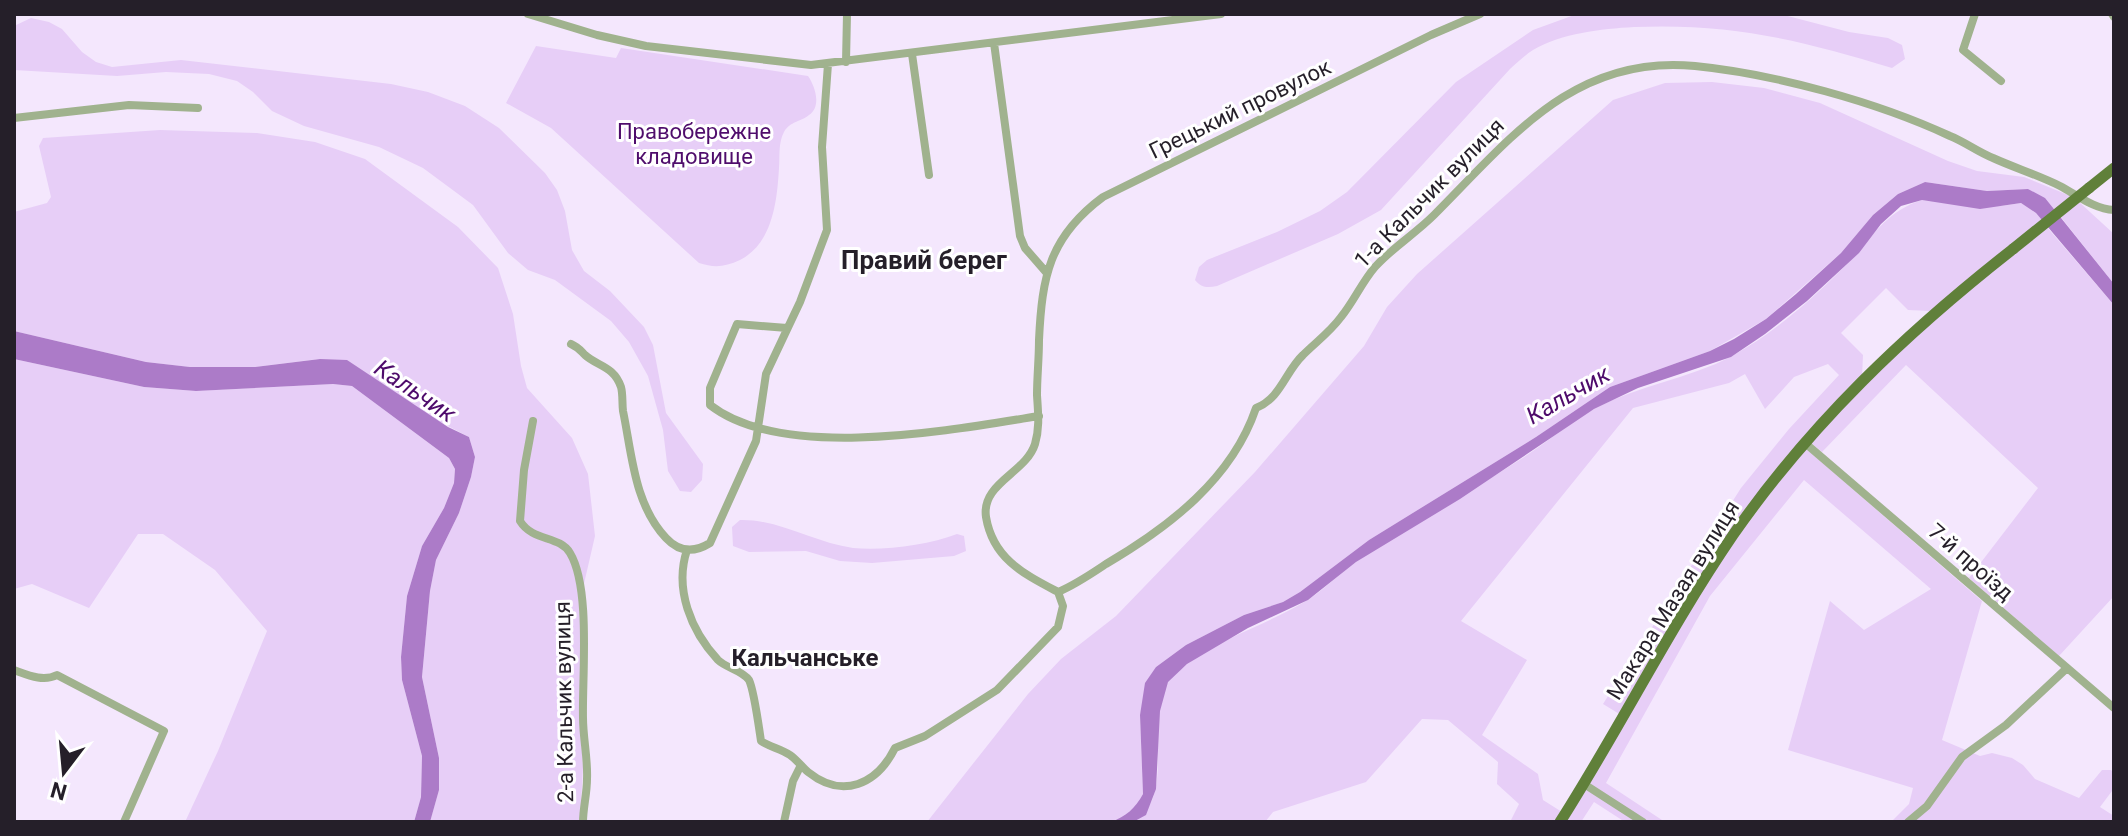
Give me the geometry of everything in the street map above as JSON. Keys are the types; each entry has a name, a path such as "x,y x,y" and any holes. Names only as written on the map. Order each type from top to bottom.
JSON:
{"main road":[{"name":"Макара Мазая вулиця","path":"1560,822 1704,580 1766,491 1805,443 1903,340 1938,308 2114,168"}],"street":[{"path":"528,14 646,46 796,64 846,62 1221,14"},
{"path":"846,62 847,14"},
{"name":"Грецький провулок","path":"1058,592 1018,571 1004,557 994,541 986,508 990,495 1028,459 1032,451 1039,416 1041,309 1046,272 1063,237 1074,222 1103,197 1431,35 1480,14"},
{"path":"1975,14 1963,50 2001,81"},
{"path":"994,43 1020,236 1025,248 1046,272"},
{"path":"912,54 929,175"},
{"path":"571,344 589,358 604,364 621,386 633,469 646,510 655,525 670,542 687,550 699,549 714,538 760,430 765,379 800,302 827,230 822,147 828,64"},
{"name":"1-а Кальчик вулиця","path":"1058,592 1120,556 1184,512 1236,451 1249,429 1256,408 1271,399 1303,354 1341,318 1378,264 1423,226 1525,124 1576,89 1614,74 1652,65 1674,64 1777,78 1928,126 1969,144 1991,158 2050,181 2095,206 2114,210"},
{"path":"14,118 129,105 198,108"},
{"path":"787,328 737,324 709,392 710,405 714,409 741,424 760,430 807,438 930,431 1039,416"},
{"name":"2-а Кальчик вулиця","path":"533,421 524,470 520,521 531,534 556,542 568,550 584,611 583,718 588,776 583,822"},
{"name":"7-й проїзд","path":"1805,443 2114,708"},
{"path":"687,550 683,565 687,612 694,628 719,661 750,682 761,741 788,754 825,781 856,786 874,777 895,748 925,736 997,690 1058,627 1063,612 1058,592"},
{"path":"1908,822 1934,797 1962,757 2006,725 2067,668"},
{"path":"14,670 39,678 50,679 57,675 164,731 124,822"},
{"path":"784,822 789,791 801,765"},
{"path":"1584,784 1643,822"}],"green space":[{"path":"1577,14 1780,14 1849,32 1888,38 1902,45 1905,59 1892,68 1827,49 1765,36 1669,26 1621,28 1556,40 1533,50 1510,69 1381,210 1338,234 1217,286 1205,287 1195,280 1199,267 1207,260 1320,211 1347,192 1456,82 1533,30"},
{"path":"31,18 62,29 82,52 96,62 112,67 181,60 391,84 428,92 465,106 499,128 545,173 557,190 565,211 572,250 584,271 610,291 644,327 653,345 666,413 703,464 702,480 691,492 680,491 668,471 663,430 648,376 629,342 611,321 555,280 528,270 508,253 473,205 423,168 379,147 304,126 272,111 237,81 209,74 166,72 117,76 14,70 14,26"},
{"name":"Правобережне кладовище","path":"536,46 616,58 621,48 808,76 815,90 815,107 809,115 789,126 782,136 777,194 771,220 760,243 751,253 724,265 699,263 551,128 506,103"},
{"path":"1712,82 1764,88 1820,103 1948,161 1977,171 2024,177 2073,197 2056,211 2028,189 1987,191 1925,182 1898,194 1873,215 1841,253 1766,319 1710,351 1610,387 1536,437 1369,540 1300,592 1283,602 1244,615 1186,645 1156,667 1140,715 1143,794 1137,806 1126,816 1111,822 927,822 1028,694 1061,659 1116,616 1255,472 1364,346 1387,307 1417,274 1613,100 1665,83"},
{"path":"160,130 257,133 315,142 365,159 458,227 498,268 513,314 527,388 572,438 588,474 595,536 580,601 583,767 580,822 430,822 439,790 439,758 422,677 430,591 436,560 459,513 471,477 475,457 469,437 319,359 255,367 190,367 146,362 14,331 14,212 47,203 51,197 39,146 43,138"},
{"path":"1922,200 2001,206 2021,203 2043,221 1931,311 1908,310 1886,288 1841,333 1863,355 1862,377 1764,489 1621,715 1603,704 1741,488 1839,375 1828,364 1794,377 1765,409 1745,374 1729,383 1633,408 1461,621 1527,660 1482,735 1538,774 1543,800 1562,812 1556,822 1510,822 1519,804 1497,784 1498,762 1448,720 1422,719 1366,782 1273,812 1265,822 1133,822 1146,810 1154,795 1161,697 1168,681 1186,665 1215,646 1309,599 1376,548 1521,459 1596,408 1629,393 1699,371 1747,347 1776,328 1816,294 1887,220 1908,205"},
{"path":"2078,201 2114,234 2114,284 2060,216"},
{"path":"2046,226 2114,305 2114,596 2059,656 1969,578 2038,488 1906,365 1822,452 1810,442 1906,342"},
{"path":"14,359 144,387 196,391 333,384 352,386 449,458 455,469 454,483 444,508 422,546 407,596 401,657 402,680 422,756 421,797 414,822 185,822 267,631 215,570 163,534 138,534 89,608 32,584 14,589"},
{"path":"1804,447 1982,601 1942,740 1980,756 1992,753 2012,758 2035,779 2079,798 2102,770 2111,770 2114,773 2112,791 2100,807 2114,816 2114,822 1891,822 1909,804 1913,788 1788,750 1830,601 1864,630 1931,589 1804,480 1710,596 1606,783 1665,822 1625,822 1594,802 1581,822 1562,822 1706,581"},
{"path":"740,520 769,523 853,548 906,546 957,534 964,536 966,551 954,556 872,563 840,561 806,551 749,552 733,546 732,527"}],"shaded area":[{"path":"1925,182 1987,191 2028,189 2045,198 2114,284 2114,305 2036,213 2021,203 1980,209 1922,200 1901,206 1881,224 1859,253 1807,301 1731,357 1638,388 1594,409 1460,499 1356,562 1308,600 1248,628 1187,664 1168,682 1160,711 1156,789 1146,815 1133,822 1111,822 1130,811 1143,794 1140,715 1145,683 1156,667 1186,645 1244,615 1283,602 1300,592 1369,540 1536,437 1610,387 1710,351 1766,319 1841,253 1873,215 1898,194"},
{"path":"14,331 146,362 190,367 255,367 320,359 347,360 448,427 469,437 475,457 471,477 459,513 436,560 430,591 422,677 439,758 439,790 430,822 414,822 421,797 422,756 402,680 401,657 407,596 422,546 444,508 454,483 455,469 449,458 352,386 333,384 196,391 144,387 14,359"}],"district":[{"name":"Правий берег","path":"924,260"},
{"name":"Кальчанське","path":"805,658"}],"water label":[{"name":"Кальчик","path":"415,391"},
{"name":"Кальчик","path":"1568,395"}]}
